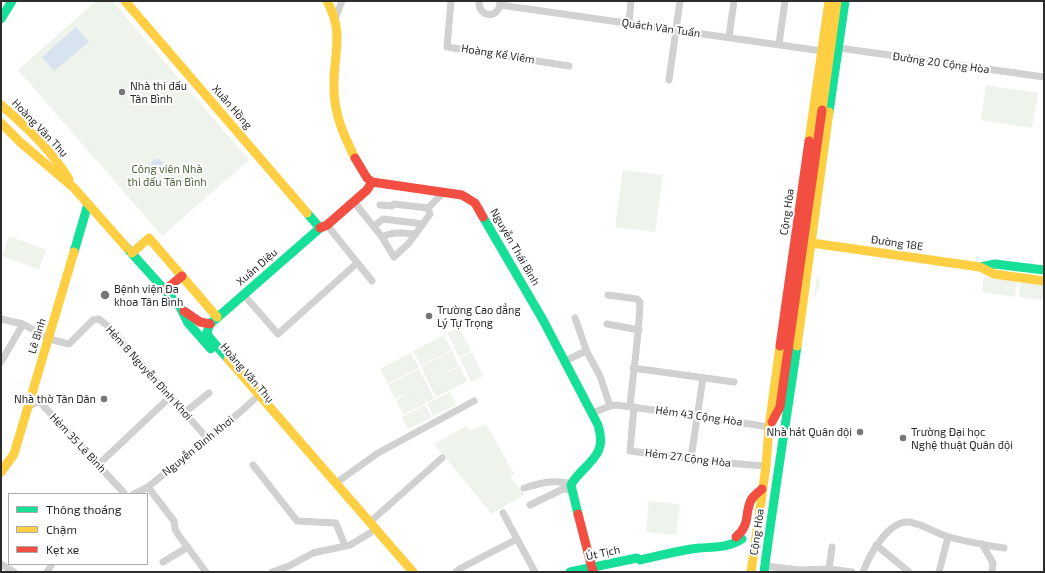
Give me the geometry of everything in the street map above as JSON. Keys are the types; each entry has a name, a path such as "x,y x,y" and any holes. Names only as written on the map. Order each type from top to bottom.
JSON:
{"main road":[{"name":"Xuân Hồng","path":"125,1 323,226"},
{"path":"327,1 334,19 338,40 334,93 338,120 347,144 367,178 372,182"},
{"name":"Cộng Hòa","path":"764,569 786,424 822,50 829,1"},
{"name":"Cộng Hòa","path":"769,427 780,407 837,1"},
{"name":"Cộng Hòa","path":"751,572 766,466 769,427 839,48 845,1"},
{"path":"1,19 8,2"},
{"name":"Hoàng Văn Thụ","path":"3,105 48,151 63,170 74,188"},
{"name":"Hoàng Văn Thụ","path":"1,123 25,146 74,188 180,307 188,323 257,397"},
{"name":"Xuân Diệu","path":"323,226 325,219 364,186 372,182"},
{"name":"Xuân Diệu","path":"210,324 323,226 354,202 367,190 372,182"},
{"name":"Nguyễn Thái Bình","path":"372,182 444,192 467,197 478,207 565,361 601,431 601,448 595,457 574,479 571,487"},
{"name":"Lê Bình","path":"1,472 12,457 29,406 88,204"},
{"path":"132,253 149,238 217,317"},
{"name":"Đường 18E","path":"803,242 980,267 994,274 1044,281"},
{"name":"Đường 18E","path":"980,267 995,264 1044,270"},
{"path":"165,290 182,276"},
{"path":"180,307 195,320 210,324"},
{"name":"Hoàng Văn Thụ","path":"210,324 207,332 209,337 268,411 404,572"},
{"name":"Cộng Hòa","path":"780,407 786,424"},
{"name":"Hoàng Văn Thụ","path":"268,411 336,483 413,572"},
{"path":"571,487 593,570"},
{"path":"739,538 746,524 751,499 762,489"},
{"name":"Út Tịch","path":"570,572 593,570 637,558 640,560 700,548 705,543 739,538 768,540"},
{"name":"Út Tịch","path":"602,572 638,563 640,560"}],"street":[{"path":"334,19 342,1"},
{"name":"Hoàng Kế Viêm","path":"452,1 447,46 569,66"},
{"path":"479,1 481,9 488,14 496,12 500,3"},
{"path":"629,24 632,1"},
{"path":"669,80 680,1"},
{"path":"729,38 734,1"},
{"path":"779,44 785,1"},
{"name":"Quách Văn Tuấn","path":"500,3 629,24 822,50"},
{"name":"Đường 20 Cộng Hòa","path":"839,48 1044,77"},
{"path":"428,208 444,192"},
{"path":"354,202 382,237 394,257 409,243 430,214 428,208"},
{"path":"380,205 392,206 394,204 428,208"},
{"path":"374,226 383,219 423,224"},
{"path":"323,226 372,281"},
{"path":"382,237 388,233 400,234 404,232 416,234"},
{"path":"243,294 278,334 357,263"},
{"path":"608,296 637,299 640,302 639,330 633,368 632,407"},
{"path":"575,318 586,351 600,376 610,406"},
{"path":"1,319 23,324 49,339"},
{"name":"Hẻm 8 Nguyễn Đình Khơi","path":"49,339 69,344 93,320 99,319 108,327 207,438"},
{"path":"1,362 23,324"},
{"path":"607,324 639,330"},
{"path":"565,361 586,351"},
{"path":"633,368 734,382"},
{"path":"691,458 704,378"},
{"path":"184,413 209,393"},
{"path":"98,465 170,397"},
{"name":"Nguyễn Đình Khơi","path":"136,493 148,487 257,397"},
{"name":"Hẻm 35 Lê Bình","path":"29,406 39,401 123,493"},
{"path":"336,483 378,453 474,401"},
{"name":"Hẻm 43 Cộng Hòa","path":"592,413 610,406 632,407 769,427"},
{"name":"Hẻm 27 Cộng Hòa","path":"632,407 630,451 766,466"},
{"path":"370,522 442,458"},
{"path":"253,465 297,521 336,523 345,546"},
{"path":"524,488 547,481 562,482 571,487"},
{"path":"148,487 174,521 175,529 206,572"},
{"path":"530,505 563,489 571,487"},
{"path":"503,512 535,572"},
{"path":"863,572 868,558 876,545 892,528 902,523 910,523 948,537 1004,548"},
{"path":"272,572 289,566 313,553 350,545 370,533"},
{"path":"939,572 948,537"},
{"path":"456,572 517,539"},
{"path":"982,544 993,563 992,572"},
{"path":"876,545 906,571"},
{"path":"163,562 188,547"},
{"path":"829,568 832,547"},
{"path":"1,564 14,572"},
{"path":"764,569 819,570 829,568 852,572"}],"green space":[{"name":"Công viên Nhà thi đấu Tân Bình","path":"96,1 112,1 249,160 162,236 18,70"},
{"path":"986,85 1038,93 1032,128 981,120"},
{"path":"623,170 663,175 655,232 615,227"},
{"path":"9,236 46,250 39,270 2,256"},
{"path":"817,276 820,279 819,289 817,289 816,297 814,297"},
{"path":"984,277 1017,281 1015,297 982,292"},
{"path":"1021,282 1044,285 1044,300 1019,297"},
{"path":"459,327 471,351 459,357 447,333"},
{"path":"444,335 452,350 421,366 413,351"},
{"path":"452,351 459,365 435,378 460,366 467,381 436,397 421,367"},
{"path":"472,352 483,376 471,382 460,358"},
{"path":"411,353 419,368 388,384 380,369"},
{"path":"419,369 434,399 403,415 396,400 416,389 395,399 388,385"},
{"path":"450,392 456,405 433,416 427,404"},
{"path":"425,405 432,418 408,429 402,417"},
{"path":"486,424 514,474 510,477 525,494 492,514 434,444 466,426 469,431"},
{"path":"649,501 680,504 676,535 646,532"}],"shaded area":[{"path":"76,27 89,42 54,71 42,57"},
{"path":"157,159 161,161 163,165 161,169 157,171 153,169 151,165 153,161"}],"traffic: fast":[{"path":"1,19 12,1"},
{"path":"829,112 845,1"},
{"path":"74,252 88,204"},
{"path":"228,359 209,337 207,332 210,324 320,228 307,213"},
{"path":"483,217 543,320 598,425 601,439 599,450 593,460 576,477 571,485 578,514"},
{"path":"127,248 180,307 188,323 211,349"},
{"path":"980,267 995,264 1044,270"},
{"path":"764,572 797,346"},
{"path":"570,572 637,558 640,560 692,549 726,546 742,539"}],"traffic: slow":[{"path":"125,1 307,213"},
{"path":"327,1 336,24 337,34 334,98 338,116 355,158"},
{"path":"809,141 829,1"},
{"path":"822,110 837,1"},
{"path":"1,105 38,139 62,168 69,179"},
{"path":"797,346 829,112"},
{"path":"1,123 20,142 74,188 127,248"},
{"path":"132,253 149,238 217,317"},
{"path":"812,243 980,267 994,274 1044,281"},
{"path":"1,472 14,454 74,252"},
{"path":"751,572 766,466 769,427 780,346"},
{"path":"228,359 413,572"}],"traffic: jam":[{"path":"772,422 780,407 822,110"},
{"path":"780,346 809,141"},
{"path":"355,158 367,178 372,182 462,195 475,203 483,217"},
{"path":"320,228 327,225 367,190 372,182"},
{"path":"165,290 182,276"},
{"path":"184,311 200,322 210,324"},
{"path":"736,537 744,528 751,500 762,489"},
{"path":"578,514 593,572"}],"place":[{"name":"Nhà thi đấu Tân Bình","path":"122,92"},
{"name":"Bệnh viện Đa khoa Tân Bình","path":"105,295"},
{"name":"Trường Cao đẳng Lý Tự Trọng","path":"429,316"},
{"name":"Nhà thờ Tân Dân","path":"104,399"},
{"name":"Nhà hát Quân đội","path":"860,432"},
{"name":"Trường Đại học Nghệ thuật Quân đội","path":"903,438"}]}
